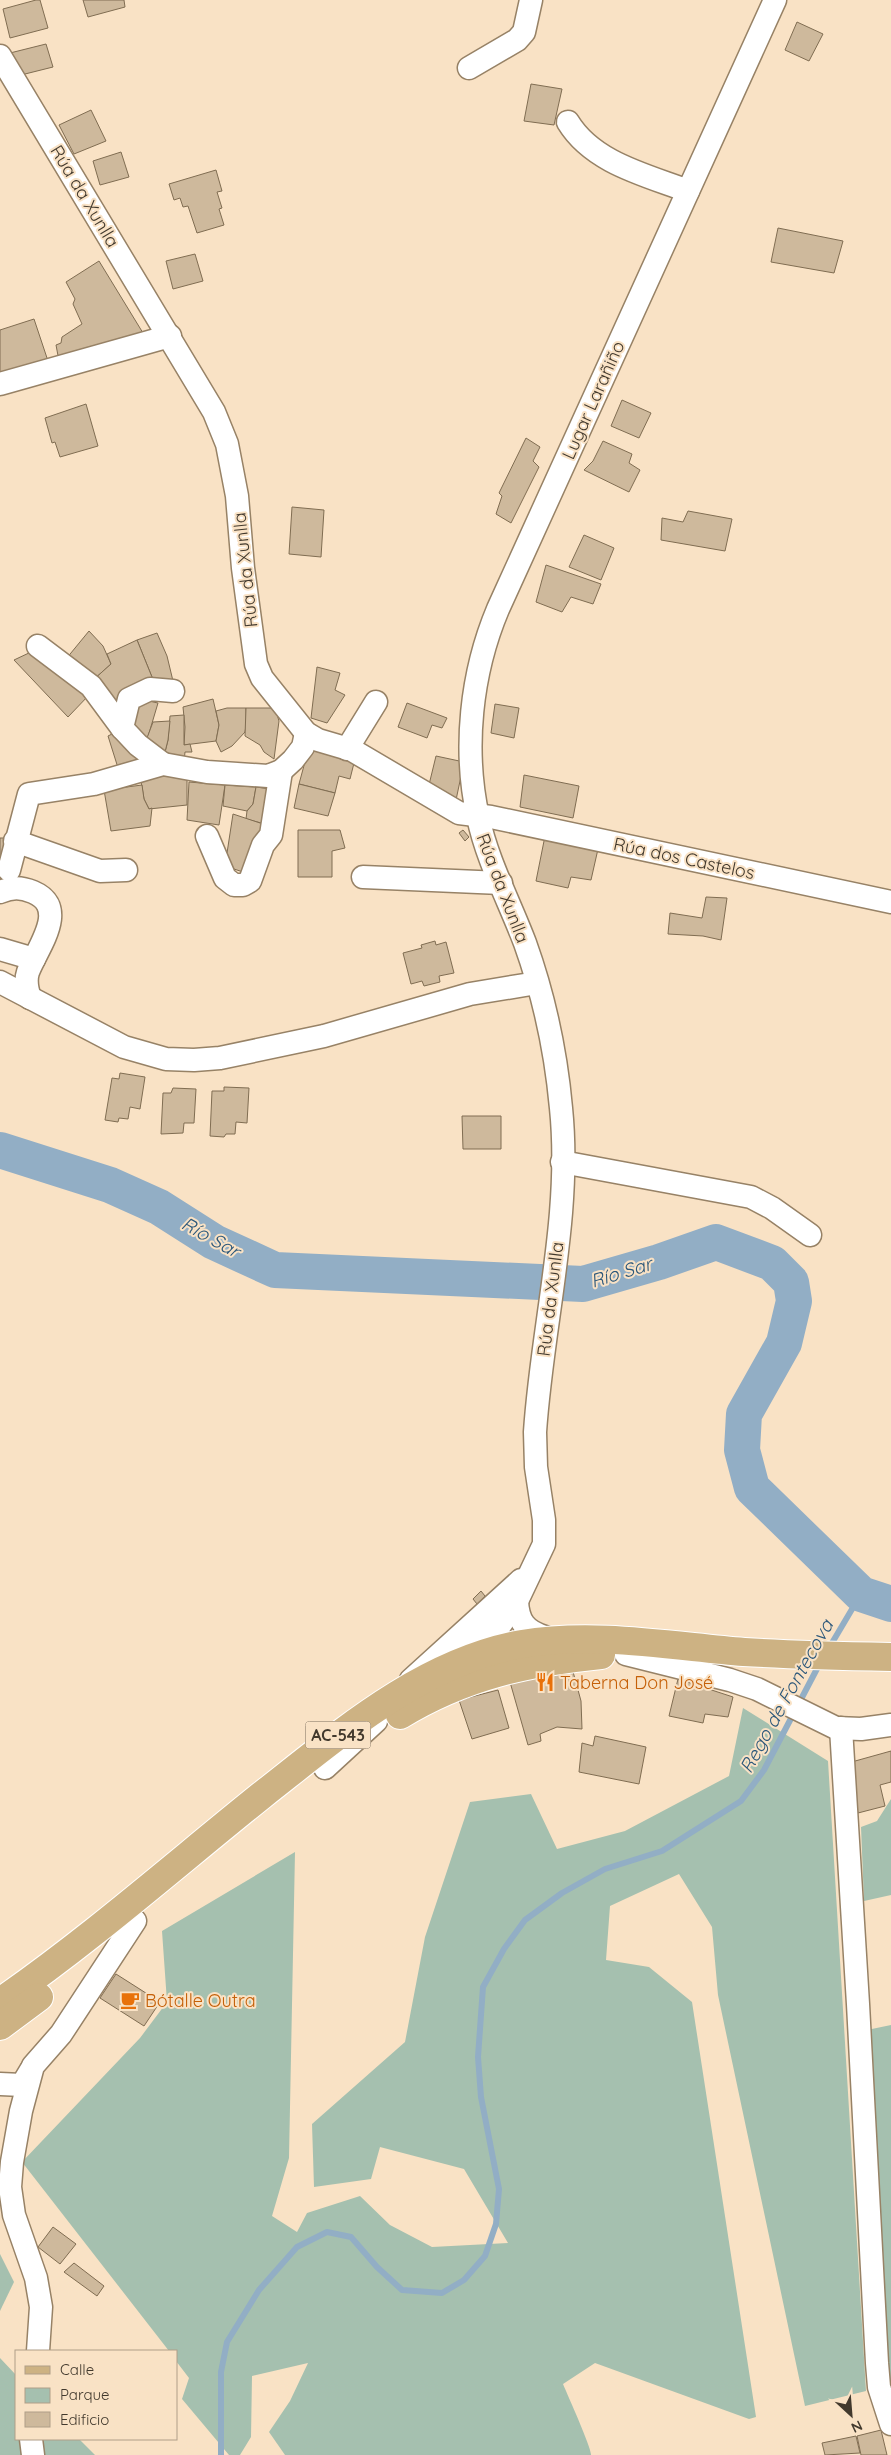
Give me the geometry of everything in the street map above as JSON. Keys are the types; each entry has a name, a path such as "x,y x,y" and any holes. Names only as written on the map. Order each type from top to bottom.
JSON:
{"main road":[{"name":"AC-543","path":"0,2002 110,1918 327,1744 387,1702 432,1676 480,1643 577,1640 658,1644 745,1652"},
{"name":"AC-543","path":"0,2026 135,1921 325,1768 395,1718 465,1683 522,1666 615,1654 745,1652 885,1657"}],"street":[{"path":"469,68 517,40 524,32 532,0"},
{"name":"Lugar Larañiño","path":"477,815 472,768 473,715 478,671 489,632 775,0"},
{"name":"Rúa da Xunlla","path":"0,56 214,412 227,444 237,496 243,568 256,664 262,678 306,733 318,740 347,749 459,813 477,815 524,943 548,1025 559,1089 562,1162 554,1269 535,1432 536,1467 544,1520 544,1544 517,1601 480,1643 435,1658 387,1702"},
{"path":"568,122 577,137 593,150 622,166 688,191"},
{"path":"0,384 170,336"},
{"path":"38,646 91,686 122,728 145,751 163,764 207,772 268,776 280,771 303,747 306,733"},
{"path":"122,728 130,699 150,689 173,691"},
{"path":"347,749 376,702"},
{"path":"9,870 15,841 29,794 94,784 163,764"},
{"path":"207,836 225,878 234,885 243,886 250,881 263,845 271,836 280,771"},
{"name":"Rúa dos Castelos","path":"477,815 891,902"},
{"path":"15,841 100,871 126,870"},
{"path":"363,876 501,883"},
{"path":"0,892 21,887 36,893 50,908 51,914 46,933 28,973 26,986 30,998"},
{"path":"0,949 34,959"},
{"path":"0,982 124,1047 166,1059 194,1060 220,1058 324,1036 470,994 537,983"},
{"path":"562,1162 751,1197 779,1212 810,1235"},
{"name":"Rúa da Xunlla","path":"480,1643 529,1573"},
{"path":"517,1601 517,1614 524,1626 531,1632 544,1637"},
{"path":"325,1768 391,1710 448,1679 480,1643 544,1637 577,1640"},
{"path":"480,1643 547,1653 615,1654 716,1675 757,1689 818,1720 841,1728 891,1725"},
{"path":"841,1728 877,2364 879,2387 891,2424"},
{"path":"0,2090 13,2097 20,2089 38,2060 61,2034 135,1921"},
{"path":"0,2075 11,2075 20,2089 10,2187 14,2214 36,2278 40,2298 38,2350"},
{"path":"31,2440 33,2455"}],"green space":[{"path":"743,1708 828,1761 866,2391 805,2406 718,1995 712,1927 679,1874 610,1906 606,1960 649,1967 692,2002 756,2417 749,2419 595,2363 563,2384 584,2433 591,2455 285,2455 269,2432 290,2401 308,2363 252,2376 251,2437 240,2455 229,2455 182,2399 189,2378 178,2364 178,2350 168,2350 22,2162 140,2038 167,2002 162,1931 295,1852 289,2158 272,2216 297,2232 307,2213 360,2196 390,2225 432,2247 508,2243 464,2169 380,2147 371,2179 314,2187 312,2124 405,2042 425,1937 470,1802 531,1794 557,1849 625,1831 729,1776"},
{"path":"891,1799 891,1895 864,1901 861,1827 877,1821"},
{"path":"891,2025 891,2385 884,2363 867,2030"},
{"path":"0,2254 14,2282 0,2311"},
{"path":"0,2358 15,2374 15,2440 80,2440 95,2455 0,2455"}],"building":[{"path":"40,0 48,28 10,38 3,9"},
{"path":"83,0 124,0 125,7 88,17"},
{"path":"797,22 823,34 809,61 785,50"},
{"path":"46,44 53,67 21,75 10,53"},
{"path":"531,84 562,89 554,125 524,121"},
{"path":"91,110 106,141 74,154 59,125"},
{"path":"121,152 129,177 100,185 93,161"},
{"path":"216,170 222,191 217,192 222,208 219,209 224,225 197,233 188,206 183,207 180,198 174,200 169,184"},
{"path":"778,228 843,241 834,273 771,262"},
{"path":"195,254 203,281 173,289 166,261"},
{"path":"99,261 143,333 59,361 56,345 61,343 62,337 82,324 73,304 75,299 66,282"},
{"path":"34,319 49,364 0,378 0,330"},
{"path":"622,400 651,413 639,438 611,426"},
{"path":"86,404 98,446 60,457 55,442 52,443 45,418"},
{"path":"526,438 540,447 533,461 539,467 511,523 496,514 502,496 499,493"},
{"path":"603,441 632,454 629,463 640,470 629,492 584,470 593,461"},
{"path":"292,507 324,510 321,557 289,554"},
{"path":"688,511 732,519 725,551 661,540 662,518 683,522"},
{"path":"584,535 614,548 601,580 569,567"},
{"path":"546,565 601,584 593,604 571,597 562,612 536,602"},
{"path":"89,631 103,646 111,664 92,681 66,659"},
{"path":"157,633 167,656 173,681 154,682 137,640"},
{"path":"137,640 154,682 110,704 92,681 111,664 107,654"},
{"path":"31,652 90,694 68,717 14,660"},
{"path":"317,667 340,673 335,690 345,695 327,723 311,718"},
{"path":"135,698 158,703 147,740 128,732"},
{"path":"213,699 219,725 216,741 184,745 183,707"},
{"path":"407,703 447,718 442,728 432,725 427,738 398,727"},
{"path":"495,704 519,708 514,738 491,733"},
{"path":"227,708 246,708 246,726 245,732 232,746 221,752 216,741 219,725 216,711"},
{"path":"246,708 275,708 279,721 274,759 264,752 260,745 245,736"},
{"path":"184,715 184,745 190,744 192,752 185,752 184,762 164,756 168,740 170,716"},
{"path":"170,721 164,756 144,746 153,722"},
{"path":"120,730 146,764 119,771 108,736"},
{"path":"309,747 355,759 350,779 339,776 335,793 299,784"},
{"path":"436,756 464,762 456,800 427,793"},
{"path":"187,774 187,805 149,809 144,799 140,775"},
{"path":"524,775 579,786 573,818 520,807"},
{"path":"189,782 225,785 219,825 187,820"},
{"path":"299,784 335,793 328,816 294,808"},
{"path":"142,785 144,799 149,809 152,808 150,826 111,831 104,790"},
{"path":"225,785 256,787 253,804 247,811 223,806"},
{"path":"256,787 277,790 269,825 246,819 247,811 253,804"},
{"path":"233,814 263,824 249,874 225,866"},
{"path":"298,830 340,830 345,848 332,851 332,877 298,877"},
{"path":"463,830 469,837 465,841 459,833"},
{"path":"545,836 598,849 591,880 571,877 568,888 536,881"},
{"path":"0,838 7,838 0,872"},
{"path":"706,897 727,898 721,940 703,936 668,934 670,913 702,918"},
{"path":"435,941 436,945 446,942 454,973 439,976 440,982 424,986 422,981 411,984 403,953 422,948 421,945"},
{"path":"120,1073 145,1077 140,1109 130,1107 128,1119 119,1118 118,1122 105,1120 112,1078 119,1079"},
{"path":"224,1087 249,1088 247,1123 236,1122 235,1134 226,1134 224,1137 210,1136 212,1091 224,1091"},
{"path":"173,1088 196,1089 194,1123 184,1123 183,1133 161,1134 163,1093 171,1093"},
{"path":"462,1116 501,1116 501,1149 463,1149"},
{"path":"481,1591 485,1596 477,1604 473,1599"},
{"path":"572,1668 581,1701 582,1729 557,1727 540,1734 541,1741 528,1745 510,1682"},
{"path":"678,1679 733,1697 728,1717 705,1714 703,1723 669,1716"},
{"path":"498,1690 509,1728 472,1739 459,1700"},
{"path":"595,1736 646,1747 639,1784 579,1772 582,1743 593,1746"},
{"path":"891,1751 891,1782 880,1785 885,1806 858,1813 848,1763"},
{"name":"Bótalle Outra","path":"116,1974 160,2002 144,2026 100,1998"},
{"path":"53,2227 76,2244 60,2264 38,2247"},
{"path":"74,2263 104,2286 97,2296 64,2272"},
{"path":"881,2430 887,2455 861,2455 857,2436"},
{"path":"856,2436 860,2453 825,2455 822,2443"}],"waterway":[{"name":"Río Sar","path":"0,1150 110,1185 159,1207 214,1242 275,1270 583,1284 659,1262 716,1242 772,1263 791,1282 794,1301 784,1343 744,1414 742,1450 752,1488 861,1594 891,1604"},
{"name":"Rego de Fontecova","path":"829,1648 861,1594"},
{"name":"Rego de Fontecova","path":"221,2455 221,2372 227,2342 259,2290 297,2247 327,2232 351,2237 377,2267 402,2290 442,2293 464,2280 485,2256 496,2224 499,2189 481,2097 478,2057 483,1987 504,1949 525,1920 562,1893 605,1869 662,1851 741,1801 764,1770 820,1663"}],"place":[{"name":"Taberna Don José","path":"545,1682"},
{"name":"Bótalle Outra","path":"130,2000"}]}
